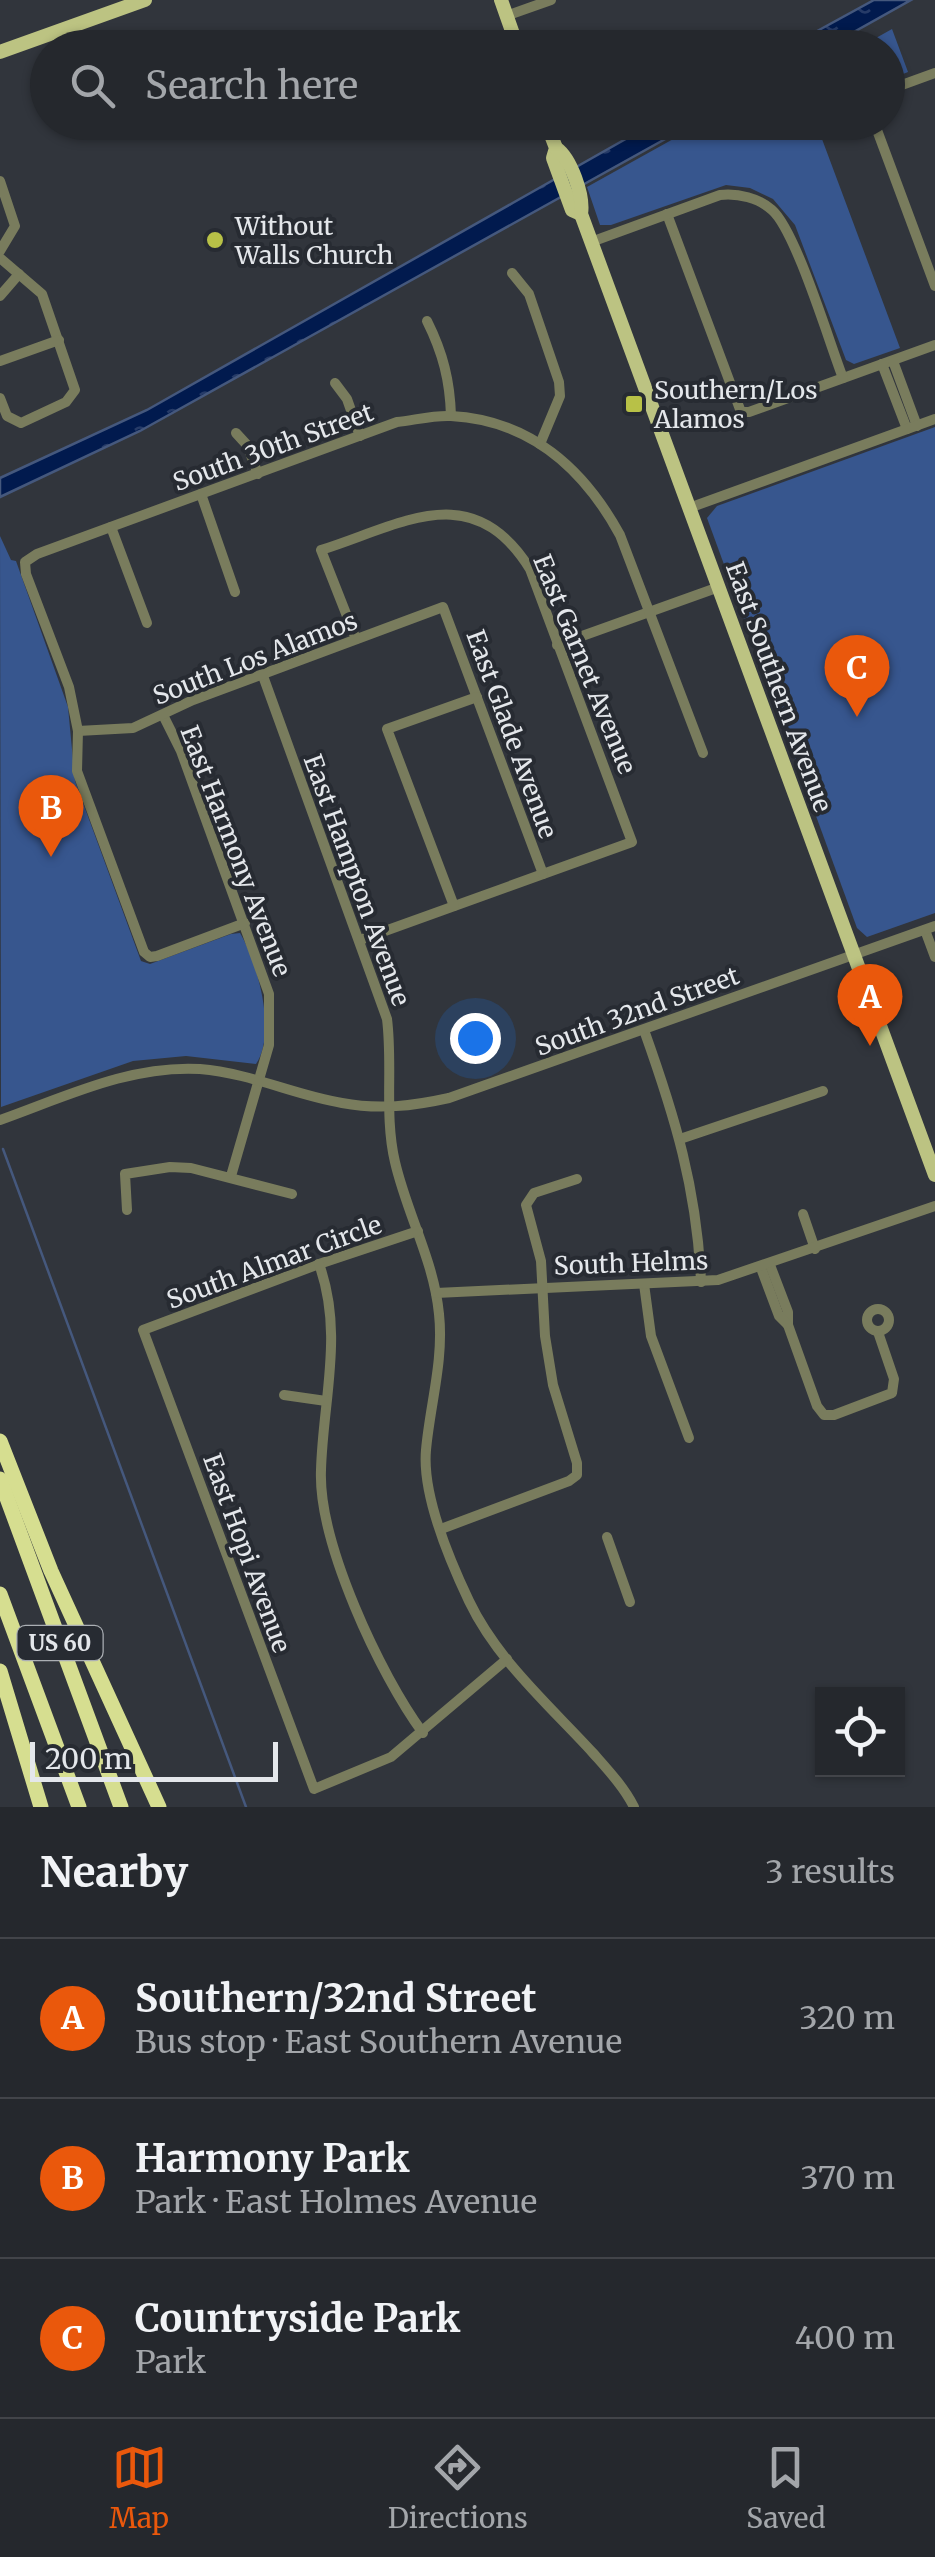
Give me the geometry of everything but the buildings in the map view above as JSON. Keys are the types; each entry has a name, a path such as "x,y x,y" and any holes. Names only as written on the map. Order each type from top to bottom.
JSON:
{"highway":[{"path":"0,1441 51,1571 159,1807"},
{"name":"US 60","path":"0,1479 121,1807"},
{"name":"US 60","path":"0,1594 79,1807"},
{"path":"0,1671 41,1807"}],"main road":[{"path":"62,30 146,0"},
{"path":"500,0 511,30"},
{"path":"0,52 30,41"},
{"name":"East Southern Avenue","path":"553,140 564,153 564,171 582,204 580,214 935,1176"}],"street":[{"path":"506,16 551,0"},
{"path":"905,84 935,73"},
{"path":"881,140 935,286"},
{"path":"0,181 16,226 0,254 42,294 74,382 74,395 66,402 21,423 10,419 0,398"},
{"path":"591,242 720,195 742,196 760,203 776,214 788,232 843,378"},
{"path":"667,214 738,408 745,413 935,345"},
{"path":"512,272 529,294 565,397 540,444"},
{"path":"0,296 19,274"},
{"path":"428,321 450,379 451,416"},
{"path":"0,361 59,340"},
{"path":"888,362 912,428"},
{"path":"335,383 348,398 360,436"},
{"name":"South 30th Street","path":"78,731 68,687 25,562 37,554 398,422 451,416 488,422 540,444 580,475 606,509 620,535 703,753"},
{"path":"689,508 935,419"},
{"path":"236,433 247,445 258,474"},
{"path":"200,494 235,592"},
{"name":"East Garnet Avenue","path":"356,639 321,550 431,513 454,512 497,530 523,558 632,842 543,874"},
{"path":"111,527 146,623"},
{"path":"557,645 718,588"},
{"name":"South Los Alamos","path":"78,731 132,728 192,700 443,607"},
{"name":"East Glade Avenue","path":"443,607 543,874"},
{"name":"East Hampton Avenue","path":"262,676 386,1019 396,1164 436,1294 439,1359 426,1465 441,1528 467,1598 486,1633 611,1774 634,1807"},
{"path":"454,906 387,730 477,698"},
{"name":"East Harmony Avenue","path":"163,715 181,751 269,994 269,1045 231,1176"},
{"path":"78,731 77,771 144,952 150,957 245,923"},
{"path":"360,940 543,874"},
{"path":"930,928 935,957"},
{"name":"South 32nd Street","path":"0,1120 144,1071 197,1069 260,1079 341,1103 391,1107 422,1104 471,1092 930,928"},
{"path":"644,1030 692,1185 699,1232 700,1282"},
{"path":"680,1139 823,1091"},
{"path":"126,1210 125,1174 170,1167 231,1176 292,1194"},
{"path":"441,1528 577,1475 550,1370 540,1252 527,1201 534,1193 577,1179"},
{"name":"South Helms","path":"436,1294 543,1286 700,1282 766,1266 935,1206"},
{"path":"803,1214 815,1249"},
{"name":"South Almar Circle","path":"143,1330 418,1231"},
{"path":"319,1264 330,1294 333,1330 320,1475 330,1530 380,1666 423,1733 507,1659"},
{"path":"766,1266 779,1316 788,1325 817,1406 824,1415 887,1397 894,1390 878,1332"},
{"path":"644,1284 654,1344 688,1438"},
{"name":"East Hopi Avenue","path":"143,1330 314,1788 391,1757 423,1733"},
{"path":"284,1395 326,1401"},
{"path":"607,1537 630,1602"}],"shaded area":[{"path":"671,140 822,140 900,348 854,364 846,360 795,225 773,199 750,188 726,185 611,225 600,225 587,187"},
{"path":"935,427 935,913 867,937 857,928 707,518 717,506"},
{"path":"0,536 11,560 16,561 68,707 75,781 141,961 150,964 240,933 263,999 265,1035 256,1064 186,1056 133,1061 1,1107"}],"water":[{"path":"874,0 911,0 857,30 819,30"},
{"path":"624,140 663,140 140,431 0,497 0,478 147,410"}],"waterway":[{"path":"3,1149 246,1807"}],"place":[{"name":"Without Walls Church","path":"215,240"},
{"name":"Southern/Los Alamos","path":"634,404"},
{"name":"Countryside Park","path":"857,717"},
{"name":"Harmony Park","path":"51,857"},
{"name":"Southern/32nd Street","path":"870,1046"}]}
